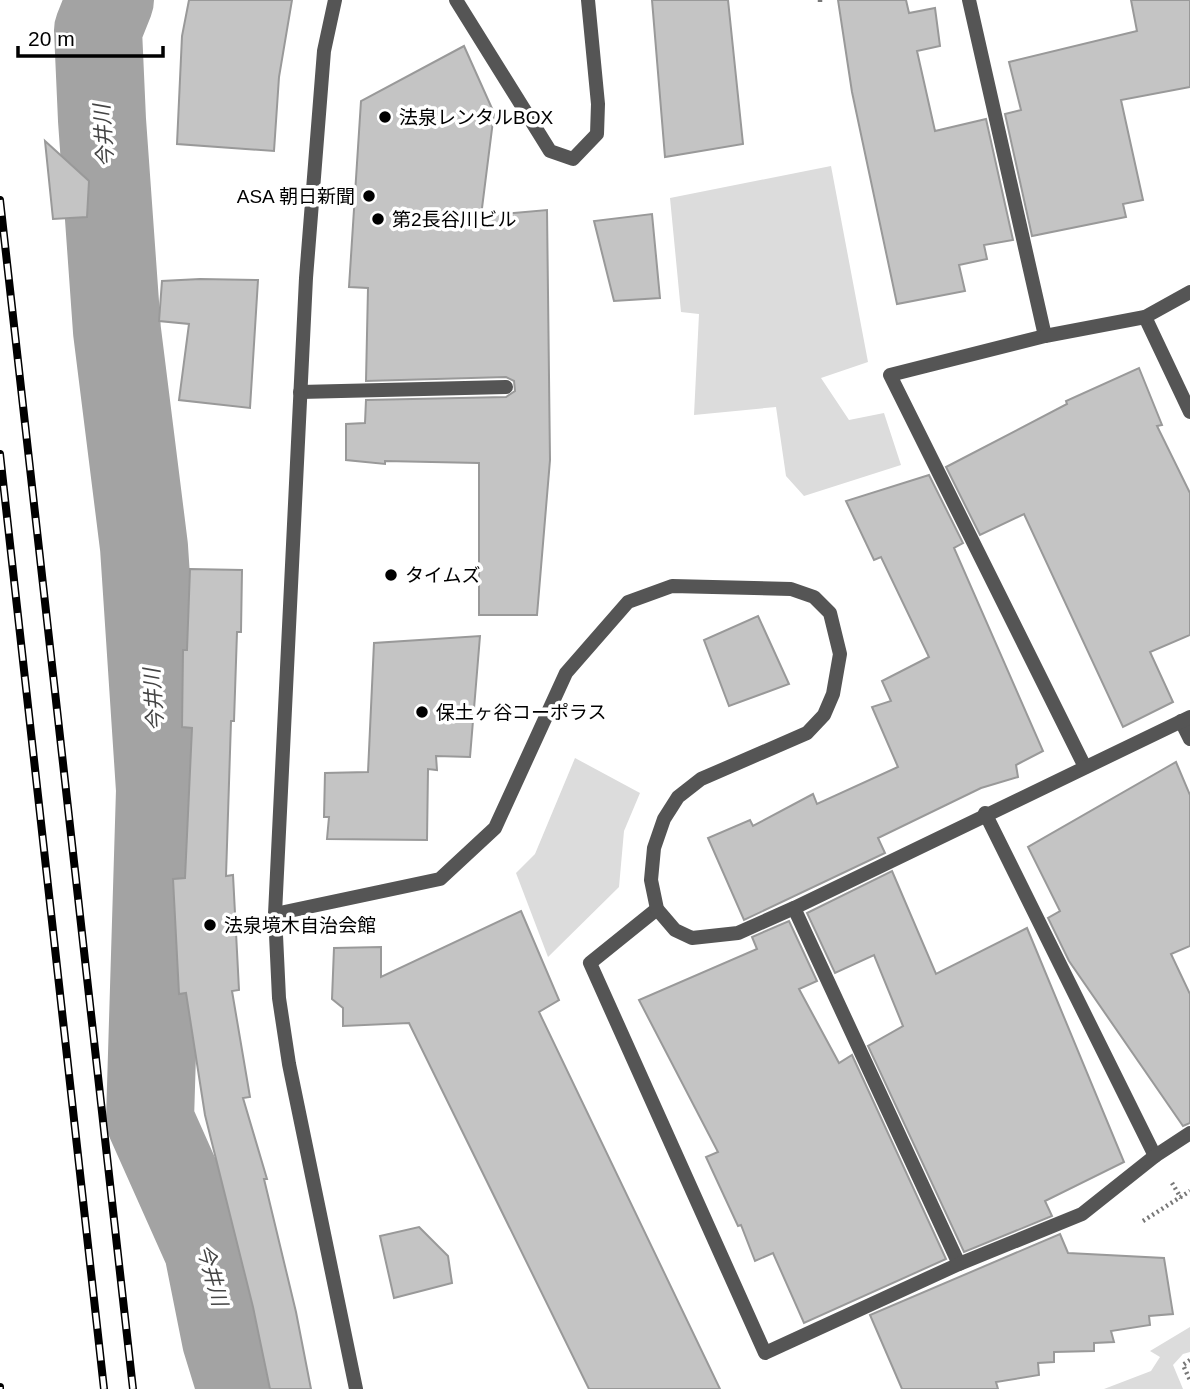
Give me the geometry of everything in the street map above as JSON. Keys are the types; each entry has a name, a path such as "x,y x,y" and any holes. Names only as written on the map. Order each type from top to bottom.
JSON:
{"street":[{"path":"335,0 324,51 300,392 275,914 279,998 289,1064 356,1389"},
{"path":"456,0 550,151 573,159 597,134 598,104 588,0"},
{"path":"969,0 1045,336"},
{"path":"1085,766 890,375 1045,336 1145,317 1190,292"},
{"path":"1145,317 1190,412"},
{"path":"300,392 506,387"},
{"path":"275,914 440,879 495,828 566,673 628,602 672,586 791,589 814,597 830,613 840,654 833,694 824,715 807,733 701,779 678,797 664,819 654,848 651,880 657,909 675,930 692,938 738,933 1186,719 1190,739"},
{"path":"985,813 1155,1156"},
{"path":"794,908 959,1265"},
{"path":"657,909 590,963 765,1353 959,1265 1082,1214 1155,1156 1190,1133"}],"path":[{"path":"1168,1177 1181,1198"},
{"path":"1143,1221 1190,1191"},
{"path":"1190,1360 1183,1365 1190,1380"}],"shaded area":[{"path":"831,166 868,362 821,378 849,420 884,413 901,465 804,496 786,476 776,407 694,415 699,314 681,312 670,198"},
{"path":"575,758 640,793 624,831 619,887 548,957 516,873 535,854"},
{"path":"1190,1327 1190,1352 1183,1354 1173,1365 1183,1389 1104,1389 1151,1371 1160,1357 1150,1351"}],"building":[{"path":"189,0 292,0 279,77 274,151 177,144 182,36"},
{"path":"652,0 728,0 743,144 665,157"},
{"path":"838,0 906,0 909,13 935,8 940,46 917,51 935,131 986,119 1013,240 984,245 987,259 959,265 965,291 897,304 852,92"},
{"path":"1131,0 1190,0 1190,87 1121,100 1143,200 1123,204 1126,217 1032,236 1005,114 1021,110 1009,62 1137,31"},
{"path":"464,46 494,113 481,216 547,210 550,460 537,615 479,615 479,463 385,461 385,464 346,460 346,424 365,423 366,400 506,397 515,391 514,381 506,377 366,381 368,288 349,287 361,101"},
{"path":"45,141 89,181 87,217 53,219"},
{"path":"652,214 660,298 614,301 594,221"},
{"path":"258,280 250,408 179,400 189,324 159,321 162,281"},
{"path":"1139,368 1162,425 1157,426 1190,493 1190,635 1150,652 1173,702 1123,727 1024,514 980,535 946,467 1067,404 1066,401"},
{"path":"929,475 963,543 954,548 1043,751 1016,765 1018,777 981,788 878,838 885,853 744,920 708,838 750,820 753,826 813,794 817,804 898,767 872,707 891,701 882,681 929,657 881,557 874,560 846,501"},
{"path":"190,569 242,570 241,632 237,632 234,721 231,721 226,876 233,875 239,990 232,991 250,1097 243,1098 267,1179 264,1179 296,1312 311,1389 270,1389 253,1307 205,1115 186,993 179,994 173,879 185,878 192,728 182,727 183,650 187,650"},
{"path":"758,616 789,684 729,706 704,640"},
{"path":"480,636 470,757 436,756 437,770 428,769 427,840 327,839 329,817 324,817 325,773 368,772 374,643"},
{"path":"1176,762 1190,795 1190,946 1171,954 1190,994 1190,1123 1183,1126 1069,961 1048,918 1060,911 1028,847"},
{"path":"892,871 936,974 1027,928 1124,1162 1045,1201 1052,1216 964,1252 868,1046 903,1026 874,955 835,973 807,913"},
{"path":"521,911 559,1000 539,1012 720,1389 589,1389 409,1023 343,1026 343,1008 332,999 334,948 381,947 381,977"},
{"path":"789,921 817,981 799,989 839,1063 852,1055 946,1259 804,1323 773,1253 755,1261 741,1225 738,1226 706,1157 718,1152 639,1000 757,949 752,937"},
{"path":"419,1227 448,1256 452,1283 394,1298 380,1236"},
{"path":"1060,1234 1068,1253 1164,1258 1173,1314 1149,1316 1150,1325 1111,1331 1114,1342 1094,1343 1094,1351 1054,1352 1054,1362 1038,1363 1039,1375 996,1382 998,1389 902,1389 870,1315"}],"waterway":[{"name":"今井川","path":"110,0 98,30 102,120 117,331 144,547 160,790 150,1120 208,1250 226,1340 241,1389"}],"railway":[{"path":"0,200 133,1389"},
{"path":"0,454 104,1389"}],"place":[{"name":"法泉レンタルBOX","path":"385,117"},
{"name":"ASA 朝日新聞","path":"369,196"},
{"name":"第2長谷川ビル","path":"378,219"},
{"name":"タイムズ","path":"391,575"},
{"name":"保土ヶ谷コーポラス","path":"422,712"},
{"name":"法泉境木自治会館","path":"210,925"}]}
